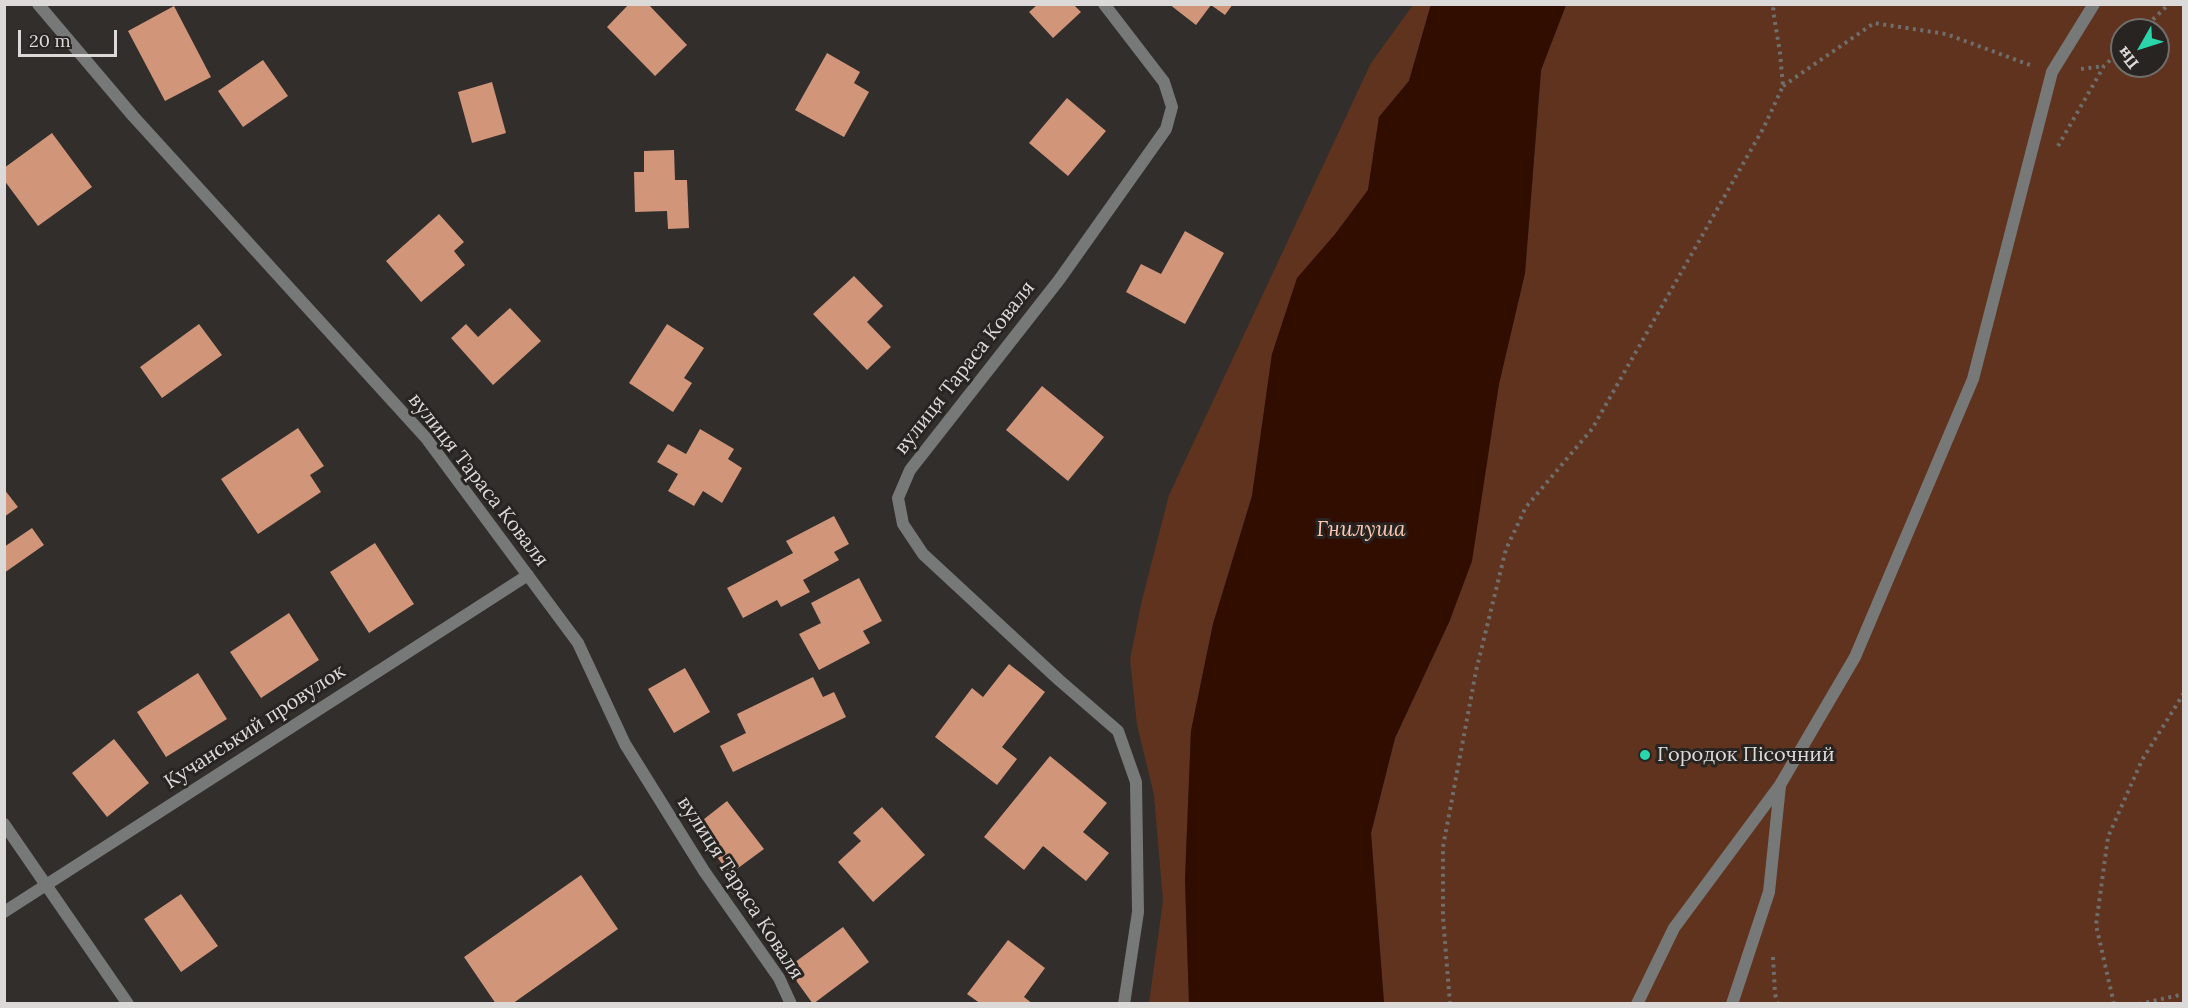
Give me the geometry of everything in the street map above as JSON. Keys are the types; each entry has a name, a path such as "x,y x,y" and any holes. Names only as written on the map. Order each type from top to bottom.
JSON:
{"street":[{"name":"вулиця Тараса Коваля","path":"38,4 133,116 426,438 578,643 625,744 704,871 779,978 791,1004"},
{"name":"вулиця Тараса Коваля","path":"1104,4 1164,82 1172,106 1166,129 1059,280 910,470 898,498 903,524 923,554 1059,680 1118,731 1136,782 1138,912 1124,1004"},
{"path":"1637,1004 1674,928 1780,785 1855,657 1972,379 2052,72 2094,4"},
{"name":"Кучанський провулок","path":"4,912 528,575"},
{"path":"1732,1004 1770,892 1780,785"},
{"path":"4,824 128,1004"}],"path":[{"path":"1450,1004 1443,917 1443,847 1476,671 1506,549 1526,507 1592,429 1764,127 1783,86 1773,10 1775,4"},
{"path":"2154,18 2169,4"},
{"path":"1783,86 1874,23 1946,34 2052,72 2104,66"},
{"path":"2054,154 2104,66 2110,60"},
{"path":"2114,1004 2096,925 2108,837 2142,760 2184,693"},
{"path":"2139,1004 2184,994"}],"shaded area":[{"path":"1413,5 1431,5 1409,81 1379,117 1368,190 1336,233 1272,354 1252,496 1213,624 1191,731 1185,880 1189,1003 1149,1003 1163,901 1154,795 1137,725 1130,659 1142,600 1169,495 1371,63"},
{"path":"1566,5 2183,5 2183,1003 1384,1003 1371,833 1395,738 1450,620 1484,472 1499,384 1525,273 1541,70"}],"water":[{"name":"Гнилуша","path":"1431,4 1566,5 1541,70 1525,273 1499,384 1472,561 1450,620 1395,738 1371,833 1384,1003 1189,1003 1185,880 1191,731 1213,624 1252,496 1272,354 1297,278 1336,233 1368,190 1379,117 1409,81"}],"building":[{"path":"629,4 648,4 687,45 655,76 607,27"},
{"path":"1169,4 1233,4 1225,15 1211,5 1196,25"},
{"path":"1037,5 1074,5 1081,12 1053,38 1029,12"},
{"path":"174,6 211,77 165,101 128,31"},
{"path":"827,53 860,72 854,83 869,92 844,137 795,110"},
{"path":"263,60 288,96 243,127 218,91"},
{"path":"492,82 506,133 472,143 458,92"},
{"path":"1067,98 1106,131 1068,176 1029,143"},
{"path":"52,133 92,187 38,226 4,180 4,168"},
{"path":"674,150 675,180 687,180 689,228 668,229 667,211 635,212 634,172 644,172 644,151"},
{"path":"439,214 464,242 454,251 465,265 421,302 386,261"},
{"path":"1185,231 1224,253 1185,324 1126,292 1141,264 1161,274"},
{"path":"854,276 883,306 867,322 891,347 867,370 813,314"},
{"path":"510,308 541,341 493,385 451,338 466,324 478,337"},
{"path":"199,324 222,355 162,398 140,367"},
{"path":"667,324 704,348 684,378 692,383 673,412 629,383"},
{"path":"1042,386 1104,437 1068,481 1006,430"},
{"path":"298,428 324,466 310,475 321,492 258,534 221,479"},
{"path":"700,429 734,449 728,459 742,468 722,503 703,491 694,506 668,491 678,474 657,462 668,444 686,454"},
{"path":"4,489 18,507 4,517"},
{"path":"834,516 849,544 834,552 839,560 803,580 810,592 781,607 777,600 743,618 727,588 793,553 786,541"},
{"path":"32,528 44,545 4,573 4,547"},
{"path":"375,543 414,604 369,633 330,572"},
{"path":"859,578 882,621 863,631 870,643 819,670 799,634 821,623 811,603"},
{"path":"289,613 319,660 261,698 230,652"},
{"path":"1009,664 1045,692 1002,747 1017,759 997,785 935,737 972,688 983,697"},
{"path":"685,668 710,712 674,733 648,689"},
{"path":"198,673 227,719 166,757 137,712"},
{"path":"813,677 823,697 834,692 846,717 733,772 720,746 746,733 737,714"},
{"path":"114,739 149,783 107,817 72,773"},
{"path":"1050,756 1107,803 1083,832 1109,853 1086,881 1043,846 1024,870 984,837"},
{"path":"727,801 764,849 730,874 694,827"},
{"path":"882,807 925,855 873,902 838,862 861,841 853,833"},
{"path":"581,875 618,929 512,1004 496,1004 464,957"},
{"path":"181,894 218,946 181,972 144,919"},
{"path":"843,927 869,962 813,1004 787,968"},
{"path":"1008,940 1045,968 1024,997 1033,1004 981,1004 967,994"}],"place":[{"name":"Городок Пісочний","path":"1645,755"}]}
